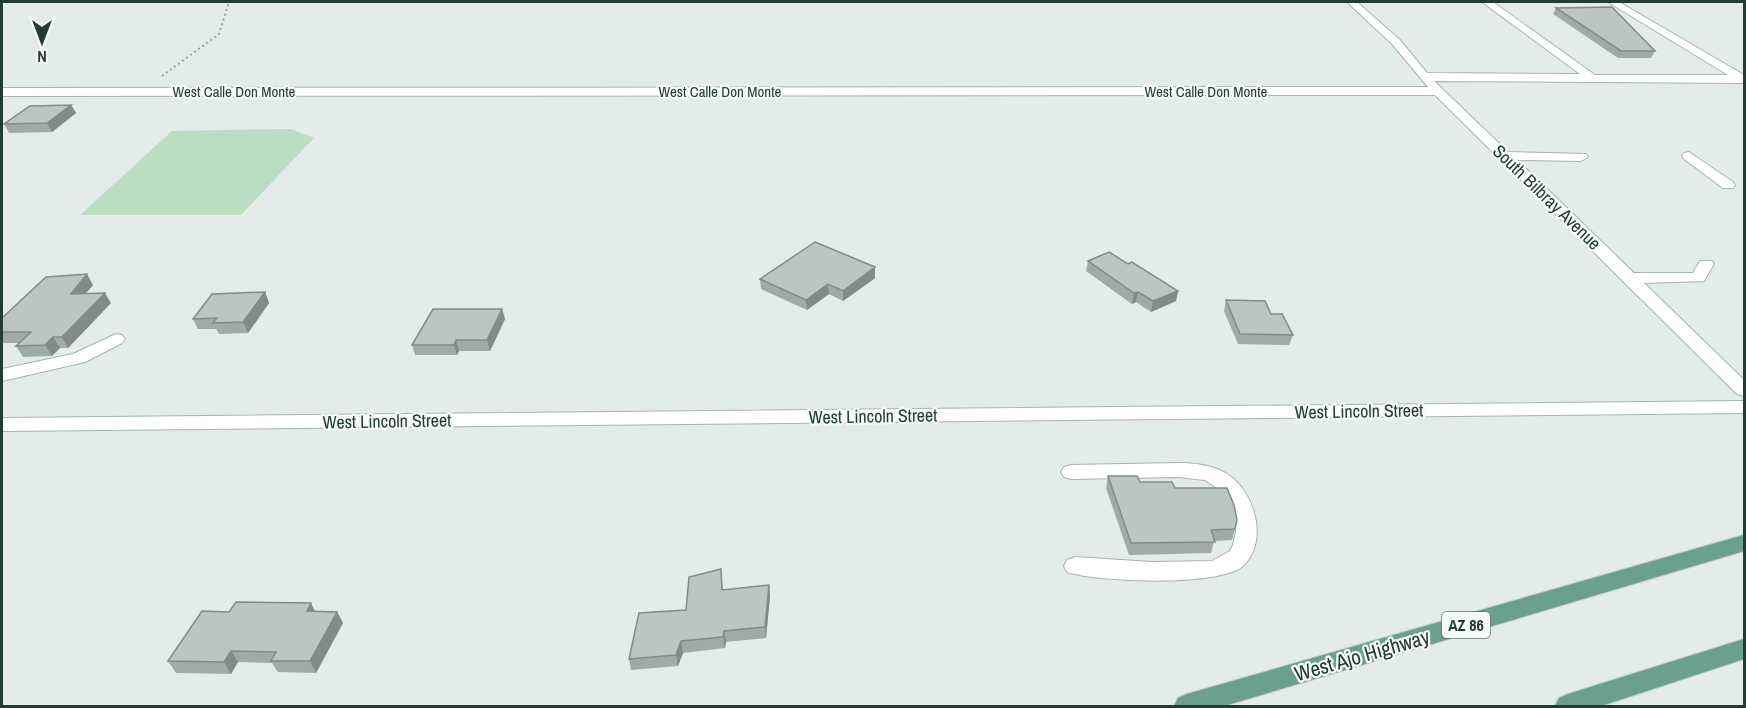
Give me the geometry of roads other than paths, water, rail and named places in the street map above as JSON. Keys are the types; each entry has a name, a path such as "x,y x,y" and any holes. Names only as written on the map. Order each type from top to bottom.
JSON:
{"main road":[{"name":"West Ajo Highway","path":"1187,706 1744,543"},
{"path":"1568,706 1744,649"}],"street":[{"name":"South Bilbray Avenue","path":"1352,2 1396,42 1438,91 1744,390"},
{"path":"1487,2 1592,78"},
{"path":"1613,2 1743,79"},
{"path":"1424,77 1743,79"},
{"name":"West Calle Don Monte","path":"2,92 1438,91"},
{"path":"1504,156 1581,157"},
{"path":"1689,156 1728,185"},
{"path":"1630,278 1698,278 1706,264"},
{"path":"2,375 79,358 116,339"},
{"name":"West Lincoln Street","path":"2,425 1744,407"},
{"path":"1071,472 1175,470 1212,475 1227,483 1237,495 1248,529 1241,554 1224,566 1210,570 1176,571 1075,566"}]}
